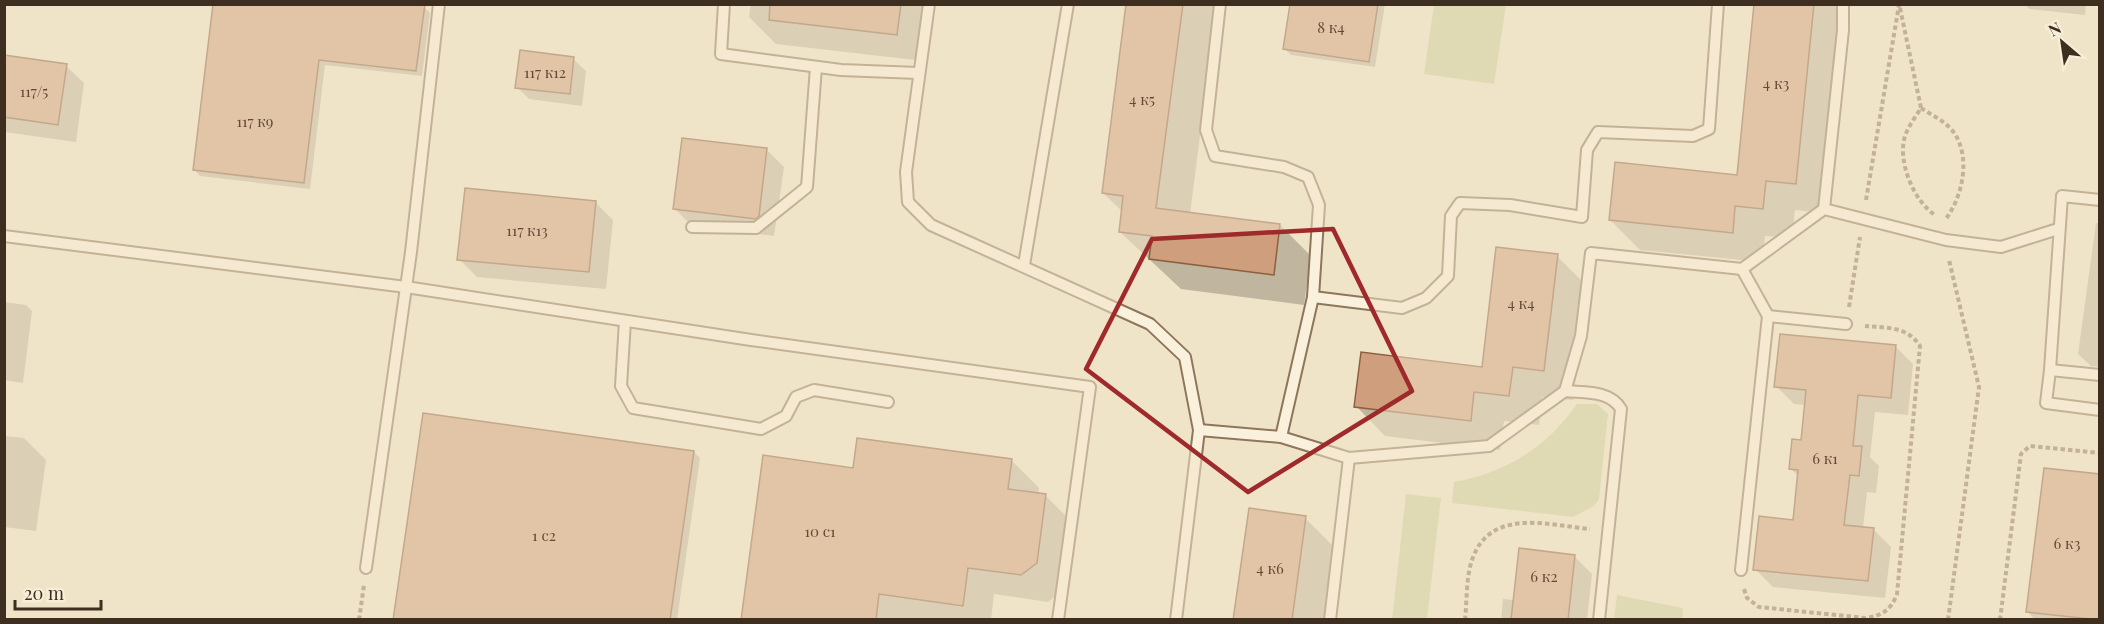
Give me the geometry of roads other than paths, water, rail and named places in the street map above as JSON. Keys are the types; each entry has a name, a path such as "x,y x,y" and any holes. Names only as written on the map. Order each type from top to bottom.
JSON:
{"lane":[{"path":"366,568 406,286 440,4"},
{"path":"724,4 721,54 816,67 918,73"},
{"path":"929,4 906,172 908,202 931,225 1150,324 1185,357 1199,430 1176,620"},
{"path":"1024,266 1068,4"},
{"path":"1220,4 1206,130 1215,156 1284,166 1308,177 1319,205 1313,297 1281,437"},
{"path":"1313,297 1402,308 1426,298 1448,276 1451,216 1460,203 1510,205 1582,217 1587,150 1598,132 1693,136 1709,129 1718,4"},
{"path":"1199,430 1281,437 1349,459 1489,446 1565,391 1581,336 1591,253 1742,269 1824,209 1843,30 1843,4"},
{"path":"692,227 756,228 807,187 816,67"},
{"path":"2100,200 2062,196 2058,230 2059,269 2046,403 2100,410"},
{"path":"1824,209 1946,240 2001,247 2058,230"},
{"path":"4,236 406,286 625,321 1090,387 1059,620"},
{"path":"1741,570 1768,316 1742,269"},
{"path":"1768,316 1846,324"},
{"path":"625,321 621,386 633,408 761,429 786,416 796,397 814,390 888,402"},
{"path":"2050,370 2100,375"},
{"path":"1565,391 1608,396 1615,400 1621,409 1599,620"},
{"path":"1330,620 1349,459"}]}
